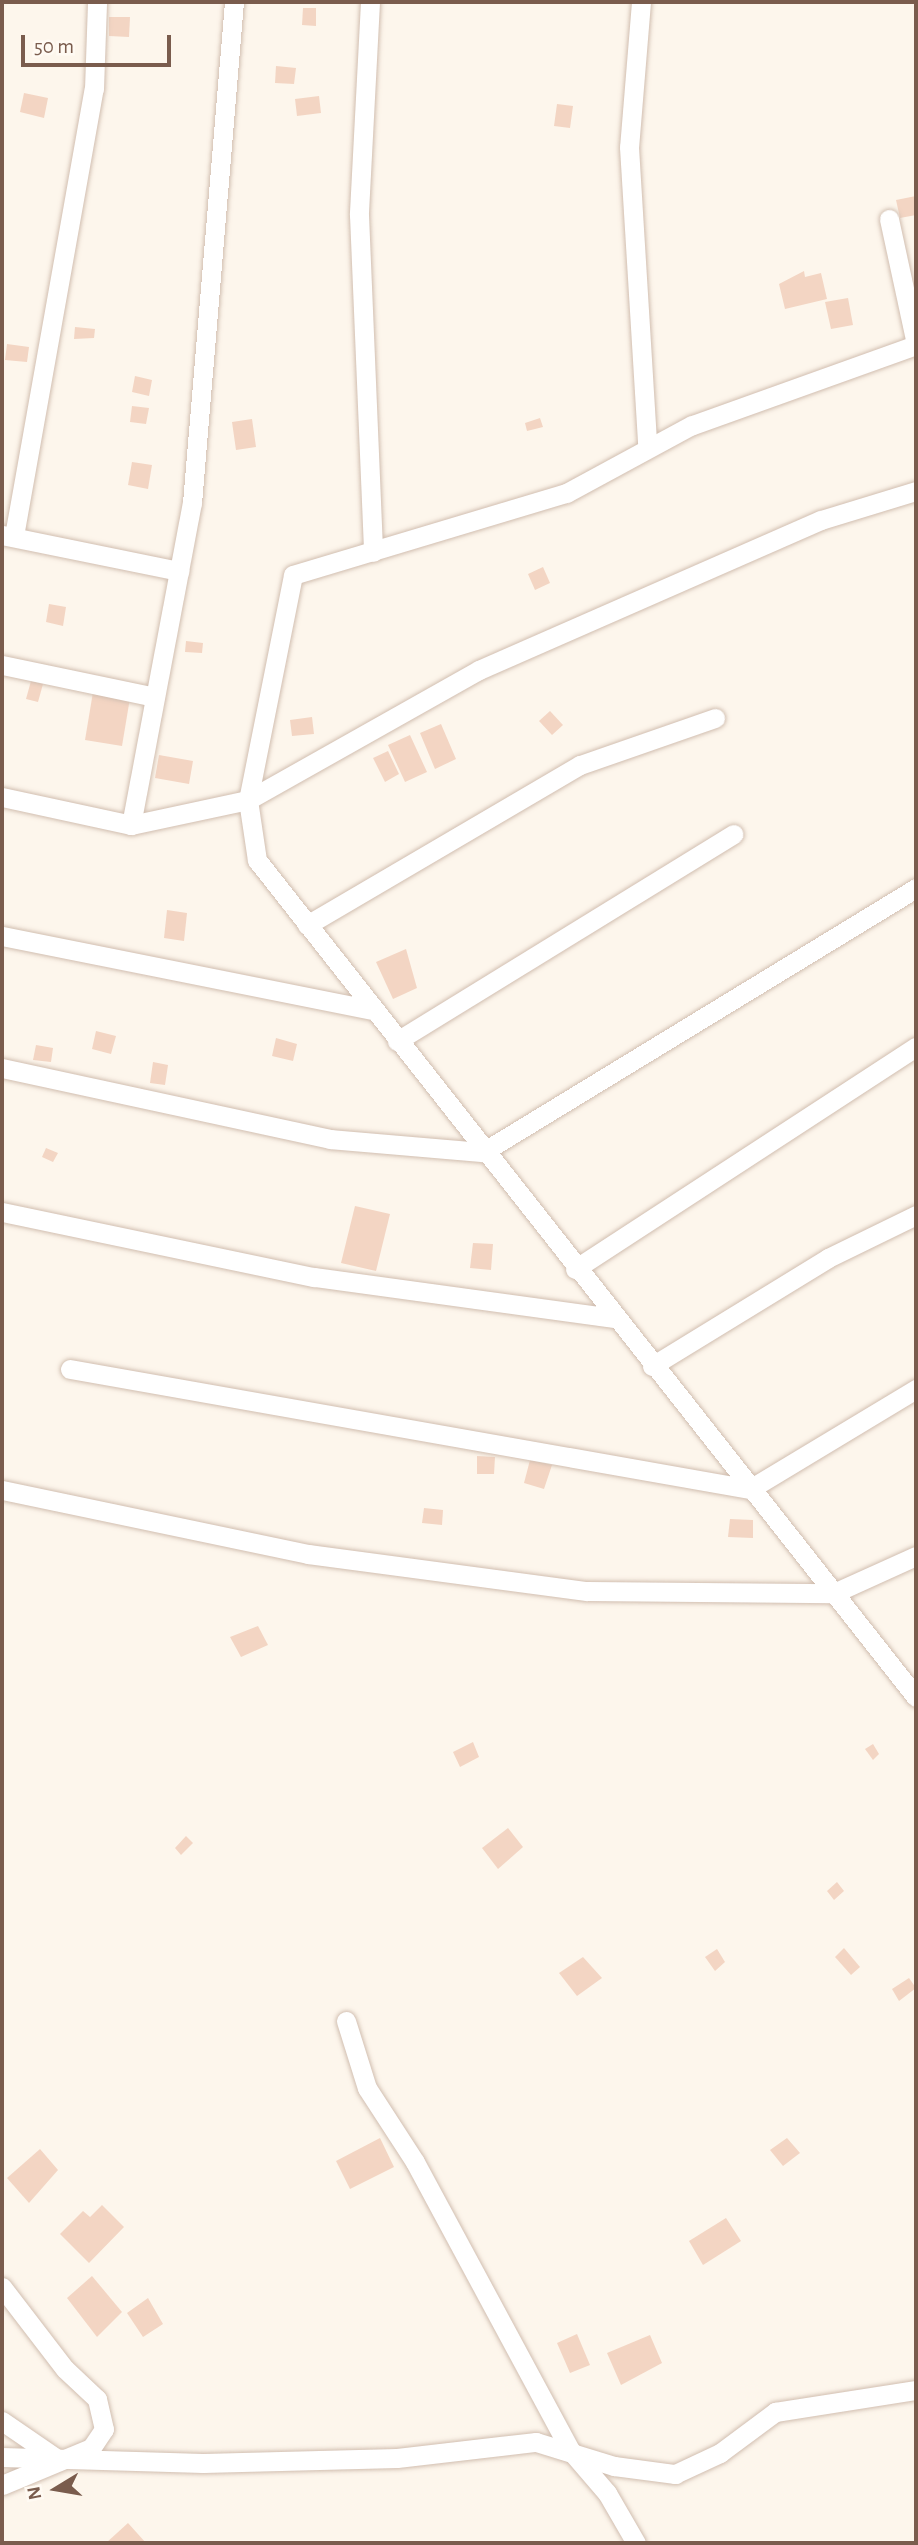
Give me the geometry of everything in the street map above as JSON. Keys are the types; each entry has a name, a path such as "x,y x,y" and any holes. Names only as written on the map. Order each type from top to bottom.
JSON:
{"street":[{"path":"97,2 94,89 8,536 179,571"},
{"path":"131,825 192,503 234,2"},
{"path":"370,2 359,215 373,552"},
{"path":"641,2 629,147 647,445"},
{"path":"889,219 916,344 777,391 647,445 566,493 293,575 248,800 257,860 575,1269 916,1697"},
{"path":"2,797 131,825 248,800 479,670 821,520 916,491"},
{"path":"2,665 155,697"},
{"path":"307,925 580,765 715,718"},
{"path":"397,1041 733,834"},
{"path":"2,1068 330,1139 483,1152 916,888"},
{"path":"2,936 373,1010"},
{"path":"575,1269 916,1047"},
{"path":"2,1212 314,1278 614,1318"},
{"path":"652,1366 828,1258 916,1215"},
{"path":"70,1369 750,1489 916,1389"},
{"path":"2,1490 308,1554 587,1591 834,1593 916,1556"},
{"path":"346,2021 367,2088 415,2162 570,2449 607,2493 636,2543"},
{"path":"2,2287 65,2369 97,2399 104,2429 91,2448 2,2485"},
{"path":"2,2457 60,2461 397,2458 536,2442 570,2449 614,2466 675,2474 720,2454 775,2412 916,2390"},
{"path":"2,2421 60,2461"}],"building":[{"path":"303,8 316,8 316,26 302,25"},
{"path":"109,17 130,17 129,37 109,36"},
{"path":"276,66 296,68 294,84 275,83"},
{"path":"24,93 48,98 44,118 20,112"},
{"path":"319,96 321,113 297,116 295,99"},
{"path":"557,104 573,106 570,128 554,126"},
{"path":"916,196 916,215 900,218 896,200"},
{"path":"804,271 805,277 821,273 827,299 785,309 779,284"},
{"path":"848,298 853,325 831,329 825,302"},
{"path":"75,327 95,329 94,338 74,339"},
{"path":"7,344 29,347 27,362 5,360"},
{"path":"135,376 152,380 149,396 132,392"},
{"path":"132,406 149,408 146,424 130,422"},
{"path":"540,418 543,427 527,431 525,423"},
{"path":"252,419 256,447 236,450 232,422"},
{"path":"132,462 152,465 148,489 128,485"},
{"path":"543,567 550,583 535,590 528,574"},
{"path":"49,604 66,607 63,626 46,622"},
{"path":"186,641 203,643 202,653 185,652"},
{"path":"31,681 43,684 38,702 26,699"},
{"path":"93,692 130,698 122,746 85,740"},
{"path":"550,711 563,725 552,735 539,721"},
{"path":"312,717 314,734 292,736 290,720"},
{"path":"441,724 456,759 435,769 420,733"},
{"path":"410,735 427,772 405,782 388,745"},
{"path":"388,751 399,774 385,782 373,758"},
{"path":"159,755 193,761 189,784 155,778"},
{"path":"167,910 187,913 184,941 164,938"},
{"path":"406,949 417,988 393,999 376,962"},
{"path":"96,1031 116,1036 111,1054 92,1049"},
{"path":"276,1038 297,1044 293,1061 272,1056"},
{"path":"36,1045 53,1048 51,1062 33,1060"},
{"path":"153,1062 168,1065 165,1085 150,1083"},
{"path":"46,1148 58,1153 53,1162 42,1157"},
{"path":"355,1206 390,1214 376,1271 341,1263"},
{"path":"473,1243 493,1244 491,1270 470,1268"},
{"path":"477,1456 495,1457 494,1474 477,1474"},
{"path":"530,1460 552,1465 544,1489 524,1483"},
{"path":"424,1508 443,1510 442,1525 422,1523"},
{"path":"730,1519 753,1520 753,1538 728,1537"},
{"path":"258,1626 268,1645 241,1657 230,1637"},
{"path":"473,1742 479,1757 460,1767 453,1752"},
{"path":"873,1744 879,1754 873,1760 865,1749"},
{"path":"508,1828 523,1847 498,1869 482,1848"},
{"path":"186,1836 193,1843 181,1855 175,1848"},
{"path":"837,1882 844,1891 834,1900 827,1891"},
{"path":"844,1948 860,1967 851,1975 835,1957"},
{"path":"717,1949 725,1962 715,1971 705,1957"},
{"path":"583,1957 602,1978 577,1996 559,1973"},
{"path":"909,1978 916,1988 899,2001 892,1989"},
{"path":"380,2138 394,2167 350,2189 336,2161"},
{"path":"787,2138 800,2153 783,2166 770,2150"},
{"path":"40,2149 58,2170 29,2203 7,2178"},
{"path":"102,2205 124,2227 89,2263 60,2234 83,2211 90,2217"},
{"path":"726,2218 741,2241 703,2265 689,2241"},
{"path":"92,2276 122,2312 97,2337 67,2298"},
{"path":"148,2298 163,2324 143,2337 127,2313"},
{"path":"577,2334 590,2365 570,2373 557,2343"},
{"path":"650,2335 662,2363 621,2385 607,2353"},
{"path":"128,2523 146,2543 106,2543"}]}
